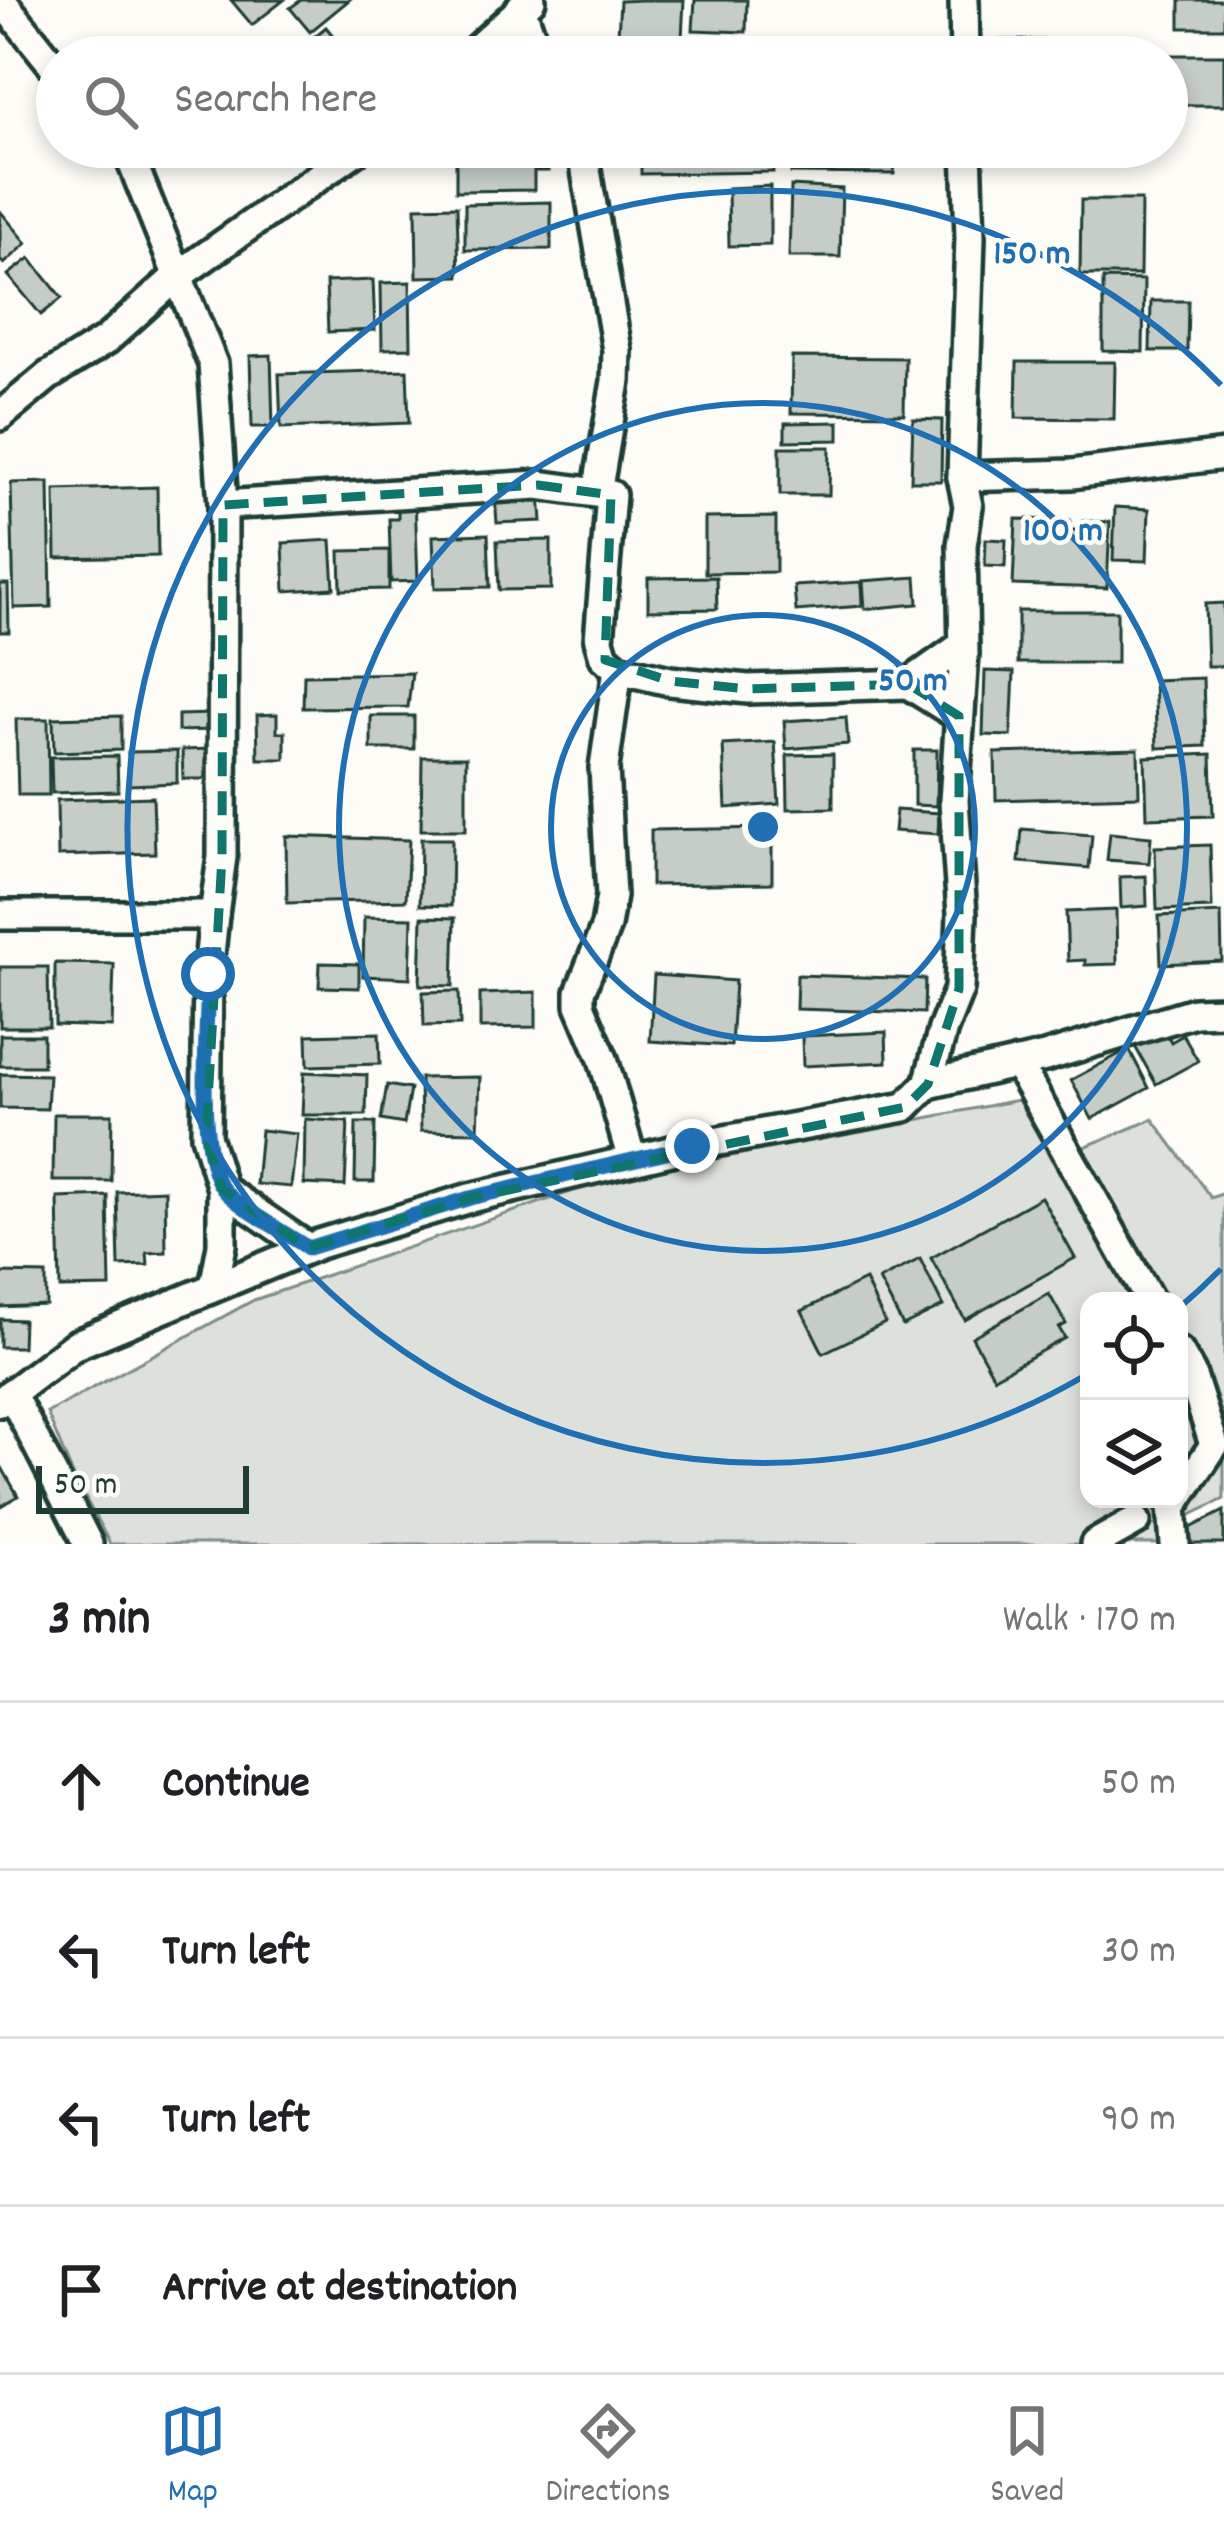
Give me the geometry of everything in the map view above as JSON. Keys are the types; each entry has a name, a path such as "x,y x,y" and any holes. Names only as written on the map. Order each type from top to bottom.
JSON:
{"street":[{"path":"2,0 36,43"},
{"path":"964,0 965,36"},
{"path":"491,36 526,4 533,36"},
{"path":"134,168 213,364 223,505 222,857 208,974 206,1136 223,1189 222,1245 214,1287"},
{"path":"0,416 48,376 106,340 175,278 332,168"},
{"path":"586,168 617,350 597,493"},
{"path":"88,1544 6,1397 75,1345 308,1248 470,1198 632,1160 884,1111 912,1124 959,989 962,914 954,801 963,645 962,545 968,506 962,477 968,168"},
{"path":"962,477 1072,474 1224,455"},
{"path":"223,505 538,484 611,495 599,640 604,657 618,669 670,681 748,689 908,684 963,645"},
{"path":"618,669 604,768 611,896 580,1005 603,1059 632,1160"},
{"path":"908,684 959,716"},
{"path":"0,915 214,915"},
{"path":"923,1090 1157,1021 1224,1011"},
{"path":"1017,1063 1145,1292"},
{"path":"223,1189 308,1248"},
{"path":"1188,1368 1214,1445 1188,1483"},
{"path":"1172,1508 1175,1544"},
{"path":"1095,1544 1136,1521"}],"highlighted area":[{"path":"538,485 611,495 605,660 670,681 748,689 908,684 959,716 959,989 928,1084 905,1107 470,1198 308,1248 222,1189 206,1136 222,857 223,505"}],"shaded area":[{"path":"1018,1100 1052,1160 1153,1119 1211,1198 1224,1193 1224,1499 1158,1531 1163,1544 110,1544 47,1413 254,1300 603,1181"}],"building":[{"path":"231,0 284,0 252,25"},
{"path":"301,0 349,0 310,32 290,8"},
{"path":"684,0 682,36 618,35 620,1"},
{"path":"695,0 747,0 746,32 693,30"},
{"path":"1180,0 1224,0 1224,28 1180,28"},
{"path":"1188,55 1224,55 1224,105 1188,105"},
{"path":"456,168 548,168 534,171 534,190 456,191"},
{"path":"641,168 773,168 773,172 641,174"},
{"path":"791,168 894,168 894,174 791,173"},
{"path":"770,186 770,245 729,246 728,188"},
{"path":"791,186 842,189 840,257 789,257"},
{"path":"1081,200 1141,200 1140,275 1080,275"},
{"path":"551,202 551,249 465,250 465,204"},
{"path":"457,206 459,276 417,277 416,207"},
{"path":"0,211 27,243 4,264 0,260"},
{"path":"30,258 62,298 41,315 8,275"},
{"path":"1103,279 1144,280 1143,352 1103,351"},
{"path":"373,280 375,330 328,332 326,282"},
{"path":"410,282 411,348 382,349 381,283"},
{"path":"1151,301 1188,301 1187,351 1150,351"},
{"path":"271,355 273,427 252,427 250,356"},
{"path":"792,357 905,358 904,414 791,413"},
{"path":"1017,362 1115,362 1114,419 1016,418"},
{"path":"407,370 409,423 281,428 279,374"},
{"path":"913,419 942,420 941,481 911,481"},
{"path":"839,422 839,440 785,441 785,423"},
{"path":"780,447 830,447 829,495 780,495"},
{"path":"49,482 51,607 14,608 11,483"},
{"path":"157,487 158,556 56,558 55,490"},
{"path":"540,495 542,521 497,523 495,497"},
{"path":"415,498 418,581 391,582 389,519 398,519 398,499"},
{"path":"1115,507 1149,509 1147,561 1113,560"},
{"path":"776,517 776,572 705,573 705,518"},
{"path":"1016,519 1070,520 1069,530 1082,530 1083,521 1110,522 1107,588 1013,585"},
{"path":"488,534 490,587 435,588 433,536"},
{"path":"986,539 1006,540 1005,567 985,566"},
{"path":"331,540 334,588 285,591 283,543"},
{"path":"551,540 551,589 499,590 497,541"},
{"path":"389,550 389,589 341,590 340,551"},
{"path":"716,577 717,609 648,610 648,578"},
{"path":"916,577 918,604 865,609 863,581"},
{"path":"861,582 862,606 796,611 794,586"},
{"path":"0,584 8,584 9,632 0,632"},
{"path":"1224,603 1224,666 1207,666 1205,604"},
{"path":"1018,611 1117,611 1117,663 1018,663"},
{"path":"985,671 1014,672 1011,736 983,735"},
{"path":"412,673 408,707 303,708 304,675"},
{"path":"1203,678 1205,746 1157,748 1154,680"},
{"path":"212,714 213,730 178,731 178,715"},
{"path":"277,714 277,732 285,732 285,759 258,759 257,715"},
{"path":"121,716 121,750 54,752 53,718"},
{"path":"371,716 414,716 414,749 371,749"},
{"path":"846,717 848,744 786,749 784,721"},
{"path":"16,719 48,719 49,795 18,795"},
{"path":"775,742 779,804 726,808 723,745"},
{"path":"211,749 212,779 183,779 182,750"},
{"path":"1138,749 1139,796 996,800 995,753"},
{"path":"914,750 937,750 936,806 914,805"},
{"path":"177,751 177,783 129,785 128,752"},
{"path":"833,754 833,808 788,809 787,755"},
{"path":"1211,754 1213,816 1147,818 1145,757"},
{"path":"117,756 118,791 52,793 51,757"},
{"path":"422,757 466,757 466,830 421,830"},
{"path":"153,797 155,853 58,856 57,800"},
{"path":"896,810 939,813 938,834 894,831"},
{"path":"772,828 772,883 651,885 651,830"},
{"path":"1022,829 1092,835 1089,868 1019,862"},
{"path":"1110,833 1151,837 1149,863 1107,860"},
{"path":"286,836 409,840 406,900 287,903"},
{"path":"421,839 452,839 451,906 420,905"},
{"path":"1210,845 1212,908 1157,910 1155,847"},
{"path":"1146,876 1147,906 1121,908 1120,877"},
{"path":"1116,910 1117,964 1068,961 1066,912"},
{"path":"1221,913 1222,961 1161,964 1159,916"},
{"path":"364,917 412,918 410,978 363,976"},
{"path":"422,917 455,918 453,986 420,985"},
{"path":"55,963 114,964 112,1027 55,1025"},
{"path":"320,963 359,964 359,988 319,987"},
{"path":"0,967 48,967 49,1027 0,1027"},
{"path":"654,975 735,981 731,1046 650,1041"},
{"path":"797,975 925,979 924,1013 796,1009"},
{"path":"459,991 460,1025 424,1026 423,992"},
{"path":"536,992 536,1027 480,1028 480,994"},
{"path":"1162,1024 1171,1042 1183,1035 1198,1061 1156,1084 1132,1041"},
{"path":"886,1032 887,1062 803,1066 802,1036"},
{"path":"379,1033 380,1064 308,1066 307,1035"},
{"path":"0,1035 43,1035 43,1066 0,1066"},
{"path":"1129,1049 1149,1088 1092,1119 1071,1080"},
{"path":"304,1072 367,1075 366,1115 302,1115"},
{"path":"0,1074 49,1075 47,1109 0,1108"},
{"path":"480,1077 478,1132 421,1131 420,1078"},
{"path":"387,1085 410,1089 404,1124 381,1120"},
{"path":"54,1114 112,1114 111,1181 53,1181"},
{"path":"305,1119 348,1122 345,1186 304,1184"},
{"path":"356,1123 375,1123 374,1182 355,1182"},
{"path":"261,1130 297,1134 291,1187 256,1184"},
{"path":"165,1190 166,1252 147,1253 148,1265 119,1266 117,1192"},
{"path":"108,1196 110,1287 60,1288 58,1198"},
{"path":"1041,1197 1075,1258 965,1320 931,1258"},
{"path":"920,1259 943,1306 903,1326 879,1280"},
{"path":"0,1273 46,1274 46,1305 0,1307"},
{"path":"865,1280 885,1323 823,1353 802,1311"},
{"path":"1049,1294 1066,1324 1059,1328 1065,1338 994,1377 972,1337"},
{"path":"0,1319 23,1320 22,1347 0,1347"},
{"path":"0,1464 18,1496 0,1507"},
{"path":"1224,1511 1224,1544 1190,1544 1185,1531"}],"route":[{"path":"208,974 206,1136 213,1165 223,1189 308,1248 470,1198 692,1146"}]}
